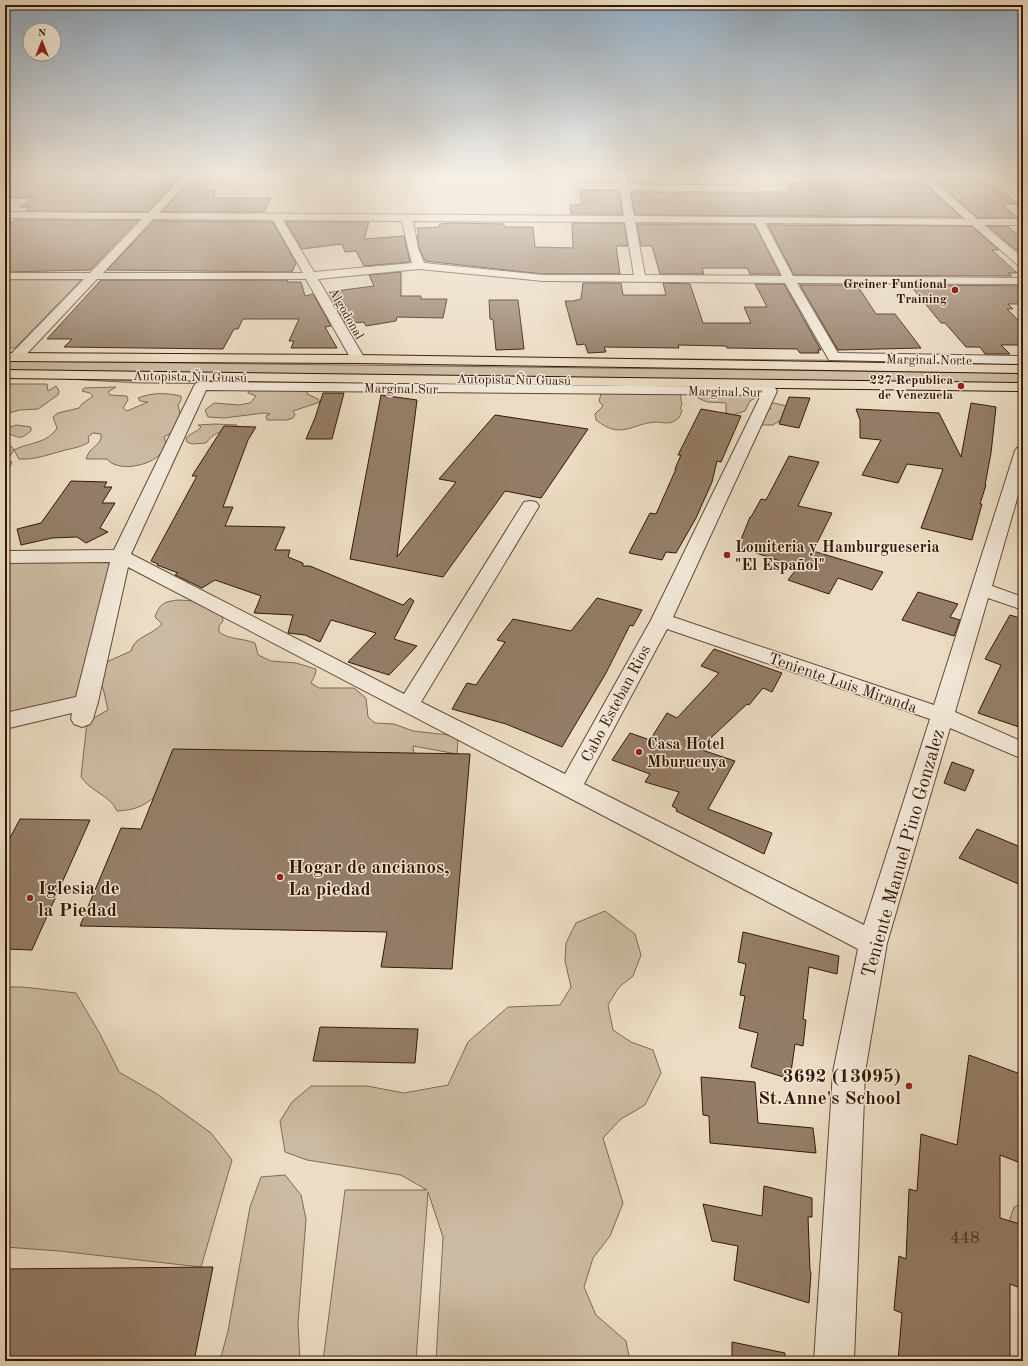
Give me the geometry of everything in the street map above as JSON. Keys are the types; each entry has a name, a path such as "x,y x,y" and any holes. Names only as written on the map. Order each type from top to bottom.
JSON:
{"highway":[{"path":"400,360 462,354 834,357"},
{"name":"Autopista Ñu Guasú","path":"11,357 358,359 920,367 1023,367"},
{"name":"Autopista Ñu Guasú","path":"5,375 1023,387"},
{"path":"5,375 104,384 201,386"},
{"path":"770,391 904,393 993,386"}],"street":[{"path":"11,357 94,276 128,240"},
{"name":"Algodonal","path":"289,240 358,359"},
{"path":"411,240 419,266"},
{"path":"633,240 640,278"},
{"path":"768,240 834,357"},
{"path":"995,240 1023,264"},
{"path":"5,276 310,276 419,266 452,268 523,277 1023,281"},
{"name":"Marginal Norte","path":"834,357 1023,360"},
{"path":"5,721 85,710 121,556 201,386"},
{"name":"Marginal Sur","path":"201,386 770,391"},
{"name":"Cabo Esteban Rios","path":"570,787 661,620 770,391"},
{"name":"Teniente Manuel Pino Gonzalez","path":"834,1361 849,1072 873,943 1023,451"},
{"path":"408,705 530,506"},
{"path":"5,557 121,556 873,943"},
{"path":"982,589 1023,604"},
{"name":"Teniente Luis Miranda","path":"661,620 941,716 1023,751"}],"shaded area":[{"path":"5,280 81,280 15,348 5,348"},
{"path":"457,357 1023,362 1023,363 858,364"},
{"path":"5,361 1023,373 1023,383 5,371"},
{"path":"67,379 844,389 138,383"},
{"path":"5,384 47,384 48,391 56,386 59,391 58,395 38,409 20,410 5,414"},
{"path":"116,387 108,392 110,395 127,396 128,400 123,408 127,411 148,402 140,401 138,398 144,396 170,394 181,396 181,400 178,405 180,413 186,417 178,429 164,437 165,445 162,453 145,463 134,466 123,466 114,464 107,459 86,459 101,439 101,434 93,433 88,437 89,442 82,446 40,457 19,459 14,450 43,440 53,433 57,428 53,417 58,413 79,408 93,396 90,393 82,391 84,388"},
{"path":"253,388 308,391 307,394 318,399 320,402 293,411 295,415 293,418 287,420 267,420 266,416 270,414 264,413 224,418 208,417 205,410 214,403 239,405 250,403 256,396 248,393"},
{"path":"607,391 637,394 680,393 682,405 680,408 682,410 680,416 674,422 655,422 626,429 612,429 596,420 595,414 603,406 599,401 601,394"},
{"path":"700,394 751,395 755,398 750,401 745,411 733,415 726,413 726,403 707,402 698,398"},
{"path":"765,401 787,406 784,418 773,425 760,425 765,412 771,409"},
{"path":"16,425 31,427 31,431 23,437 5,434 5,429"},
{"path":"198,425 237,425 234,429 215,434 206,443 192,444 187,442 186,438 201,427"},
{"path":"5,445 11,446 14,450 8,459 12,462 10,467 5,468"},
{"path":"115,558 74,703 5,720 5,559"},
{"path":"178,600 196,601 222,614 223,621 219,626 219,632 232,638 255,643 258,655 271,661 296,663 316,669 311,683 319,688 354,688 366,698 368,717 375,723 394,724 413,731 449,735 458,739 457,754 413,746 415,764 166,784 145,804 133,809 117,811 110,801 85,782 81,777 87,722 108,710 103,688 97,681 100,665 131,651 136,642 162,624 155,617 161,606 163,604"},
{"path":"605,911 635,934 641,955 633,976 619,987 608,1005 613,1030 631,1042 653,1050 661,1073 645,1105 621,1119 603,1138 623,1203 610,1236 593,1258 584,1287 596,1315 626,1341 630,1361 436,1361 443,1237 428,1192 416,1361 323,1361 345,1190 427,1190 401,1175 307,1160 285,1152 280,1121 292,1102 311,1086 367,1086 404,1093 448,1085 468,1042 508,1007 560,1005 571,987 565,961 566,943 576,923"},
{"path":"5,987 23,987 76,993 100,1034 119,1072 157,1094 211,1133 232,1160 201,1267 59,1251 5,1247"},
{"path":"285,1175 301,1195 306,1219 298,1324 300,1361 220,1361 228,1331 250,1207 261,1177"},
{"path":"1023,1203 1023,1233 1009,1222 1014,1207"}],"building":[{"path":"5,240 119,240 90,270 5,272"},
{"path":"136,240 283,240 296,263 292,272 107,270"},
{"path":"297,240 405,240 410,262 364,266 356,251 345,252 342,244 302,249"},
{"path":"418,240 534,240 535,247 573,248 573,240 627,240 628,246 616,246 620,274 543,274 425,261 419,248"},
{"path":"640,240 762,240 780,274 750,274 747,268 702,268 704,274 660,274 652,246 641,246"},
{"path":"776,240 987,240 999,250 992,250 1017,273 1008,273 1012,276 794,275"},
{"path":"1004,240 1023,240 1023,250 1016,250"},
{"path":"401,272 401,296 421,296 421,299 447,299 443,318 397,317 396,321 366,326 364,322 346,324 328,292 374,286 369,275"},
{"path":"101,280 288,280 287,282 301,282 305,296 313,294 331,326 325,327 337,348 291,348 294,341 289,341 299,319 243,319 238,329 234,329 223,349 64,347 72,339 47,339"},
{"path":"583,283 621,283 623,295 666,295 663,283 690,284 703,323 751,323 744,307 767,307 755,284 784,284 821,350 818,350 819,353 800,353 797,349 727,348 726,346 678,345 679,348 604,347 606,352 588,353 585,344 577,345 565,301 581,299"},
{"path":"800,285 857,285 876,314 895,314 921,348 838,350"},
{"path":"910,285 1022,286 1023,304 1008,304 1013,309 1007,309 1023,325 1023,345 1001,345 1010,354 985,354 980,347 966,347 945,323 941,323"},
{"path":"489,300 518,300 524,349 496,350 493,320 490,319"},
{"path":"323,393 344,393 332,439 306,439 315,418"},
{"path":"381,395 417,400 397,557 456,482 439,479 495,415 588,429 541,498 505,491 443,577 350,559"},
{"path":"789,397 810,398 799,428 779,424"},
{"path":"971,403 996,407 986,485 972,540 921,528 943,469 907,464 898,483 862,475 881,440 860,438 860,420 856,409 939,413 961,457"},
{"path":"701,409 741,416 721,462 717,461 712,482 696,518 676,553 666,552 662,560 629,553 650,513 656,514 676,469 681,455 678,455"},
{"path":"224,426 256,427 248,440 223,507 233,507 225,526 285,527 275,550 290,550 288,557 303,563 303,566 310,566 403,605 410,598 414,601 394,639 417,646 389,675 348,662 376,633 331,620 320,642 305,635 288,633 293,615 254,613 261,596 215,580 202,588 175,575 178,573 157,565 158,564 151,561 197,476 192,476"},
{"path":"789,456 819,462 798,506 832,513 813,551 883,572 872,590 838,578 829,594 788,580 798,567 738,547 750,517 761,499 766,500"},
{"path":"71,481 107,482 104,487 112,487 102,503 115,503 100,528 108,532 86,543 77,537 52,538 21,545 17,529 41,523"},
{"path":"918,592 958,604 950,617 960,620 954,636 902,620"},
{"path":"597,598 642,610 633,626 630,625 606,673 562,747 506,724 452,709 467,683 476,685 505,642 497,640 513,619 571,631"},
{"path":"1010,615 1023,619 1023,716 1019,727 978,713 1001,665 985,659"},
{"path":"714,649 782,673 772,692 763,688 749,705 747,704 699,749 735,761 708,809 772,833 764,854 676,811 677,809 672,806 679,792 645,782 650,774 612,760 630,733 650,740 667,713 677,718 719,673 701,666"},
{"name":"Hogar de ancianos, La piedad","path":"173,749 470,754 452,969 381,967 387,932 80,926 121,828 141,829"},
{"path":"952,762 974,770 965,791 944,783"},
{"name":"Iglesia de la Piedad","path":"20,819 90,820 32,950 5,949 5,847"},
{"path":"977,829 1023,848 1023,886 959,858"},
{"path":"743,932 839,956 837,974 809,967 803,1019 806,1020 803,1046 795,1044 790,1079 751,1067 758,1033 739,1028 745,996 740,995 746,964 738,962"},
{"path":"320,1027 418,1029 415,1063 313,1061"},
{"path":"969,1055 1023,1075 1023,1164 1000,1155 1000,1218 1023,1225 1023,1289 1010,1284 1010,1361 898,1361 902,1313 894,1310 899,1256 906,1259 909,1189 917,1191 921,1134 957,1145"},
{"path":"701,1077 755,1082 758,1123 813,1128 816,1153 710,1143 709,1116 703,1115"},
{"path":"764,1186 812,1198 812,1217 808,1217 811,1272 809,1303 734,1280 738,1246 712,1241 703,1204 762,1216"},
{"path":"213,1267 194,1361 5,1361 5,1269"},
{"path":"732,1342 785,1353 784,1361 732,1361"}],"place":[{"name":"Greiner Funtional Training","path":"955,290"},
{"name":"227 Republica de Venezuela","path":"961,386"},
{"name":"Lomiteria y Hamburgueseria \"El Español\"","path":"727,555"},
{"name":"Casa Hotel Mburucuya","path":"639,752"},
{"name":"Hogar de ancianos, La piedad","path":"280,877"},
{"name":"Iglesia de la Piedad","path":"30,898"},
{"name":"3692 (13095) St.Anne's School","path":"909,1086"}]}
